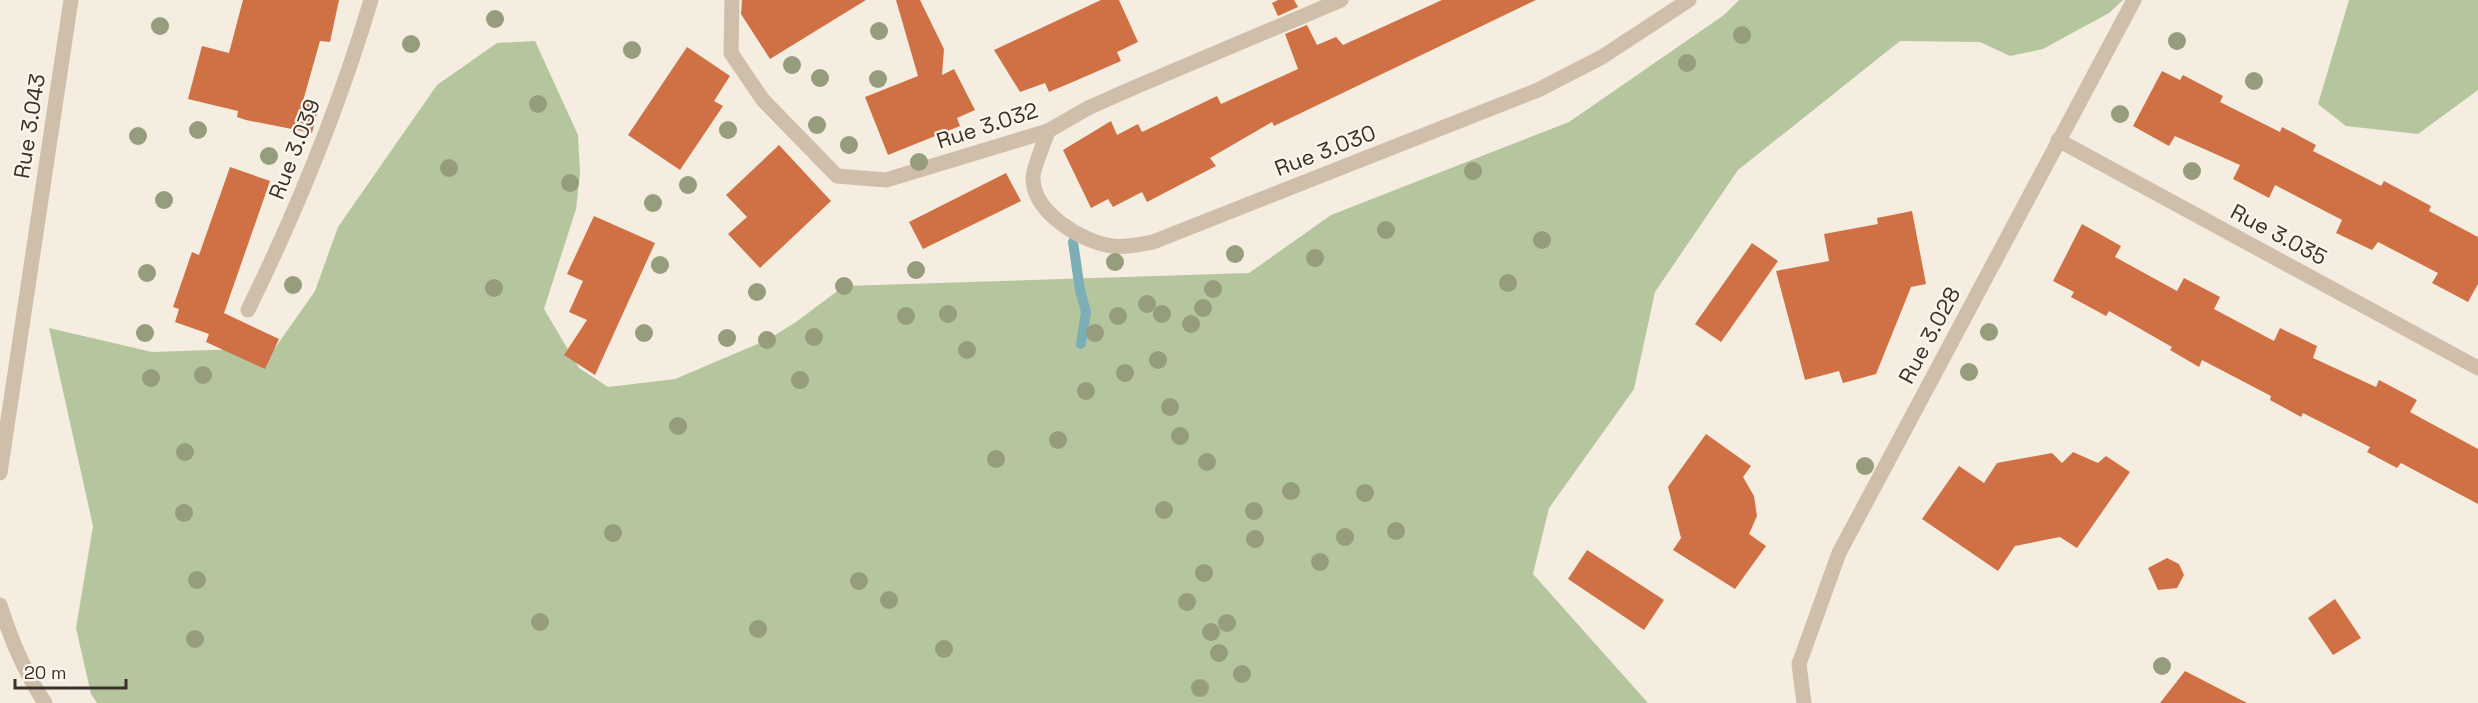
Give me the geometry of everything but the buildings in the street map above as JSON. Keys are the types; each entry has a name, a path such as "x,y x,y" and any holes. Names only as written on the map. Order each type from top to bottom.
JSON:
{"street":[{"name":"Rue 3.043","path":"0,473 71,0"},
{"name":"Rue 3.039","path":"248,310 287,231 324,141 371,0"},
{"name":"Rue 3.032","path":"732,0 731,53 763,100 837,176 886,180 1048,131 1088,108 1341,0"},
{"name":"Rue 3.030","path":"1048,131 1032,179 1042,207 1058,221 1083,237 1113,246 1154,243 1538,90 1602,57 1689,0"},
{"name":"Rue 3.028","path":"1804,703 1799,664 1839,552 2134,0"},
{"name":"Rue 3.035","path":"2058,140 2478,368"},
{"path":"0,605 9,636 35,689 45,703"}],"green space":[{"path":"1739,0 2123,0 2109,13 2043,49 2010,56 1980,42 1900,41 1738,170 1655,292 1634,389 1549,508 1533,574 1648,703 97,703 91,694 76,628 93,526 49,328 152,352 275,348 315,291 338,227 437,85 497,43 535,41 578,135 580,173 576,209 544,309 579,368 608,387 675,379 767,340 796,322 844,286 1249,273 1331,215 1569,122 1724,15"},
{"path":"2349,0 2478,0 2478,90 2418,134 2346,126 2318,104"}],"waterway":[{"path":"1073,242 1080,290 1086,312 1081,344"}]}
